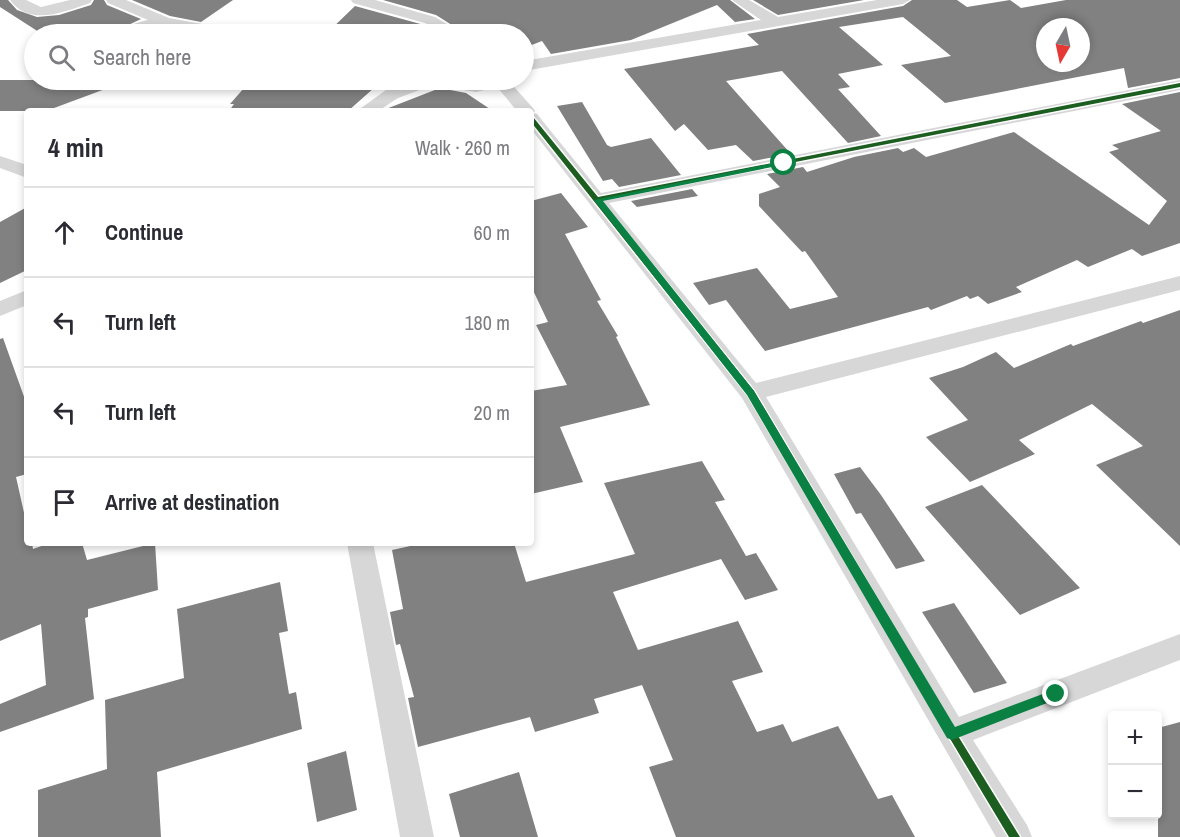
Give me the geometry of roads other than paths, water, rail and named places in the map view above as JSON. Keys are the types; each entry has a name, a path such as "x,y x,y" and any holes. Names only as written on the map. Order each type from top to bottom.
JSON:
{"street":[{"path":"17,0 32,12 44,13 85,0"},
{"path":"113,0 165,22 176,24"},
{"path":"358,0 437,24"},
{"path":"739,0 773,21"},
{"path":"534,64 903,0"},
{"path":"154,24 165,22"},
{"path":"598,200 1180,85"},
{"path":"371,108 392,94 403,90"},
{"path":"508,90 523,108"},
{"path":"534,122 751,393 952,734 1016,837"},
{"path":"0,161 24,171"},
{"path":"751,393 1180,283"},
{"path":"0,309 24,298"},
{"path":"361,546 417,837"},
{"path":"952,734 1180,647"}]}
